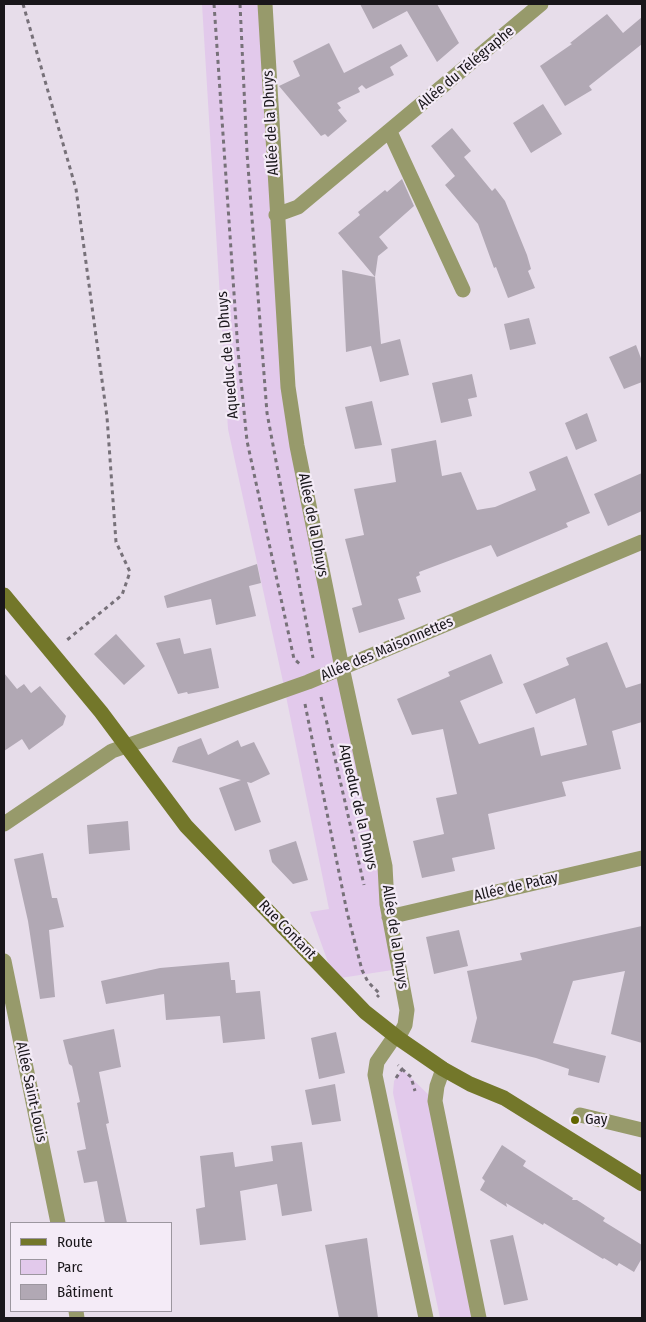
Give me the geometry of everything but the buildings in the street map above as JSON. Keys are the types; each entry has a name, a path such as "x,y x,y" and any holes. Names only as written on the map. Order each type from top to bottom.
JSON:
{"main road":[{"name":"Rue Contant","path":"4,595 127,746 186,826 365,1012 396,1037 443,1069 470,1084 504,1098 642,1184"}],"street":[{"name":"Allée de la Dhuys","path":"265,4 276,215 288,387 297,446 385,866 385,887 389,917 406,1010 405,1025 377,1062 375,1074 426,1318"},
{"name":"Allée du Télégraphe","path":"276,215 298,206 390,132 541,4"},
{"path":"390,132 463,290"},
{"name":"Allée des Maisonnettes","path":"4,824 105,754 310,688 342,668 642,542"},
{"name":"Allée de Patay","path":"389,917 642,858"},
{"name":"Allée Saint-Louis","path":"4,961 58,1222"},
{"path":"443,1069 437,1086 435,1101 479,1318"},
{"path":"580,1115 642,1130"}],"path":[{"path":"23,4 76,189 107,417 116,542 130,572 122,595 51,653"},
{"name":"Aqueduc de la Dhuys","path":"214,4 238,351 247,441 294,659 306,666 310,688 305,705 346,912 362,970 368,982 380,994"},
{"name":"Aqueduc de la Dhuys","path":"310,688 323,698 364,886"},
{"path":"365,1012 380,994 381,986"}],"green space":[{"path":"202,4 265,4 288,387 399,969 334,979 310,912 329,909 285,691 228,429"},
{"path":"402,1069 435,1101 479,1318 440,1318 393,1093 394,1081"}],"place":[{"name":"Gay","path":"575,1120"}]}
